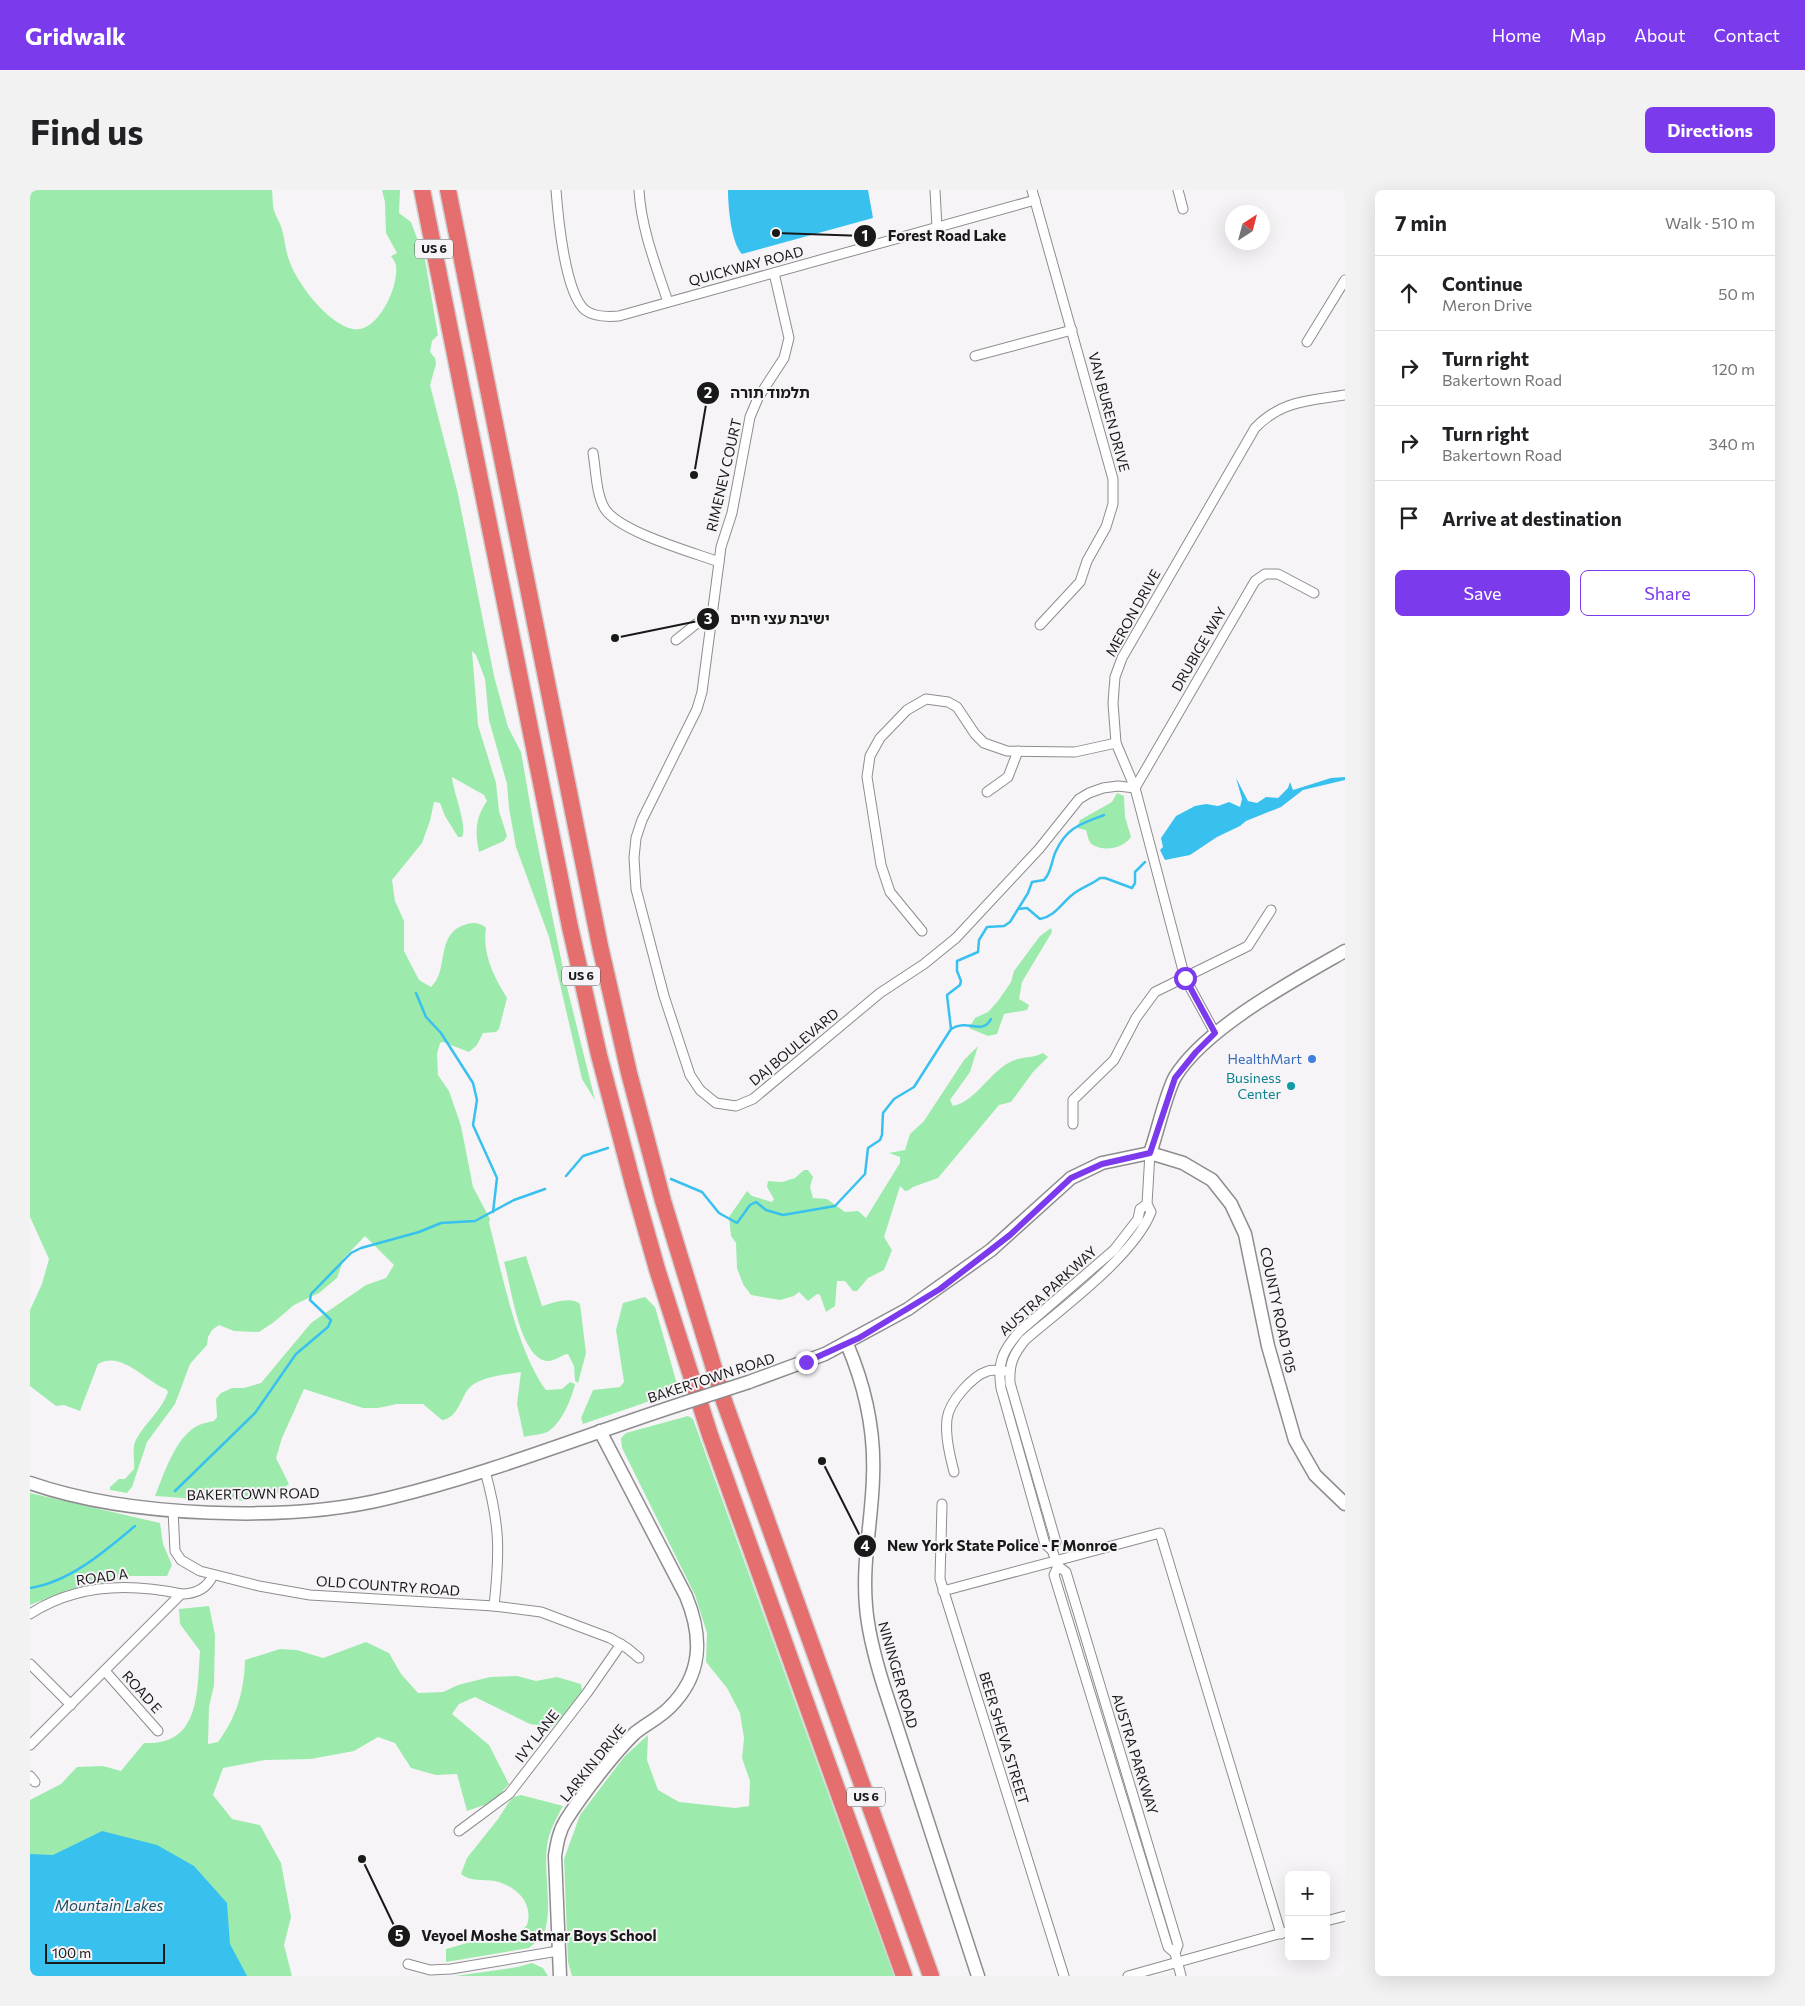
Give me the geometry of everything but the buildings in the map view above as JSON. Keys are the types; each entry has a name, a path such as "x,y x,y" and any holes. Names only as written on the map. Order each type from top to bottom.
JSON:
{"highway":[{"name":"US 6","path":"422,190 564,901 599,1055 630,1176 659,1277 710,1435 904,1976"},
{"name":"US 6","path":"448,190 600,946 629,1073 663,1201 724,1401 931,1976"}],"main road":[{"path":"1150,1153 1175,1078 1196,1052 1215,1033 1292,982 1345,951"},
{"name":"BAKERTOWN ROAD","path":"30,1483 103,1500 173,1510 261,1512 325,1509 387,1499 485,1471 749,1382 847,1344 924,1299 972,1266 1010,1235 1071,1178 1102,1164 1150,1153"},
{"name":"COUNTY ROAD 105","path":"1150,1153 1183,1163 1212,1180 1239,1218 1246,1234 1268,1346 1295,1440 1315,1475 1345,1504"},
{"name":"NININGER ROAD","path":"847,1344 864,1394 873,1448 873,1479 864,1573 870,1635 883,1684 978,1976"},
{"name":"LARKIN DRIVE","path":"560,1976 555,1856 558,1839 566,1821 624,1744 670,1708 684,1690 693,1671 698,1653 695,1619 686,1596 600,1431"}],"street":[{"name":"QUICKWAY ROAD","path":"556,190 566,260 572,288 578,302 595,315 619,316 1035,200"},
{"path":"638,190 640,207 668,302"},
{"path":"934,190 937,228"},
{"name":"VAN BUREN DRIVE","path":"1032,190 1112,472 1113,504 1106,527 1088,560 1080,582 1040,625"},
{"path":"1178,190 1183,209"},
{"name":"RIMENEV COURT","path":"712,622 721,547 732,513 750,417 758,398 784,358 788,346 789,338 774,273"},
{"path":"1308,342 1345,280"},
{"path":"975,356 1072,330"},
{"name":"MERON DRIVE","path":"1215,1033 1185,978 1135,788 1116,743 1112,703 1115,677 1122,658 1255,428 1265,418 1285,406 1345,395"},
{"path":"594,453 602,502 613,519 627,528 719,562"},
{"name":"DRUBIGE WAY","path":"1135,788 1255,582 1266,574 1278,574 1314,593"},
{"path":"676,640 696,624 712,622"},
{"name":"DAJ BOULEVARD","path":"712,622 702,692 697,709 642,820 636,838 634,858 636,889 678,1042 690,1075 700,1090 716,1103 736,1106 753,1099 880,993 924,964 956,938 1039,849 1079,799 1089,792 1103,788 1118,786 1135,788"},
{"path":"922,931 890,892 881,865 867,777 867,766 874,747 908,710 915,704 933,698 948,702 957,708 975,734 984,743 1007,751 1075,752 1116,743"},
{"path":"987,792 1008,777 1018,751"},
{"path":"1073,1124 1073,1100 1114,1060 1136,1018 1155,992 1248,946 1271,910"},
{"name":"AUSTRA PARKWAY","path":"1052,1550 1056,1542 1010,1383 1010,1363 1014,1353 1025,1340 1122,1255 1137,1238 1151,1212 1147,1204 1150,1153"},
{"name":"AUSTRA PARKWAY","path":"1147,1204 1140,1209 1138,1218 1114,1250 1020,1331 1008,1344 998,1371 1001,1388 1045,1544 1052,1550 1057,1564 1066,1572 1069,1581 1178,1945 1174,1953 1182,1976"},
{"path":"954,1472 949,1452 947,1418 953,1401 967,1385 988,1371 1009,1371"},
{"path":"485,1471 495,1505 499,1544 494,1606"},
{"name":"BEER SHEVA STREET","path":"942,1504 940,1579 943,1591 1064,1976"},
{"name":"OLD COUNTRY ROAD","path":"173,1510 173,1540 178,1556 189,1566 213,1575 310,1595 494,1606 542,1612 622,1644 639,1658"},
{"path":"943,1591 1057,1564 1160,1533 1285,1933 1128,1976"},
{"path":"30,1745 181,1594 194,1593 203,1589 213,1575"},
{"name":"ROAD A","path":"30,1614 59,1599 116,1586 145,1587 181,1594"},
{"name":"IVY LANE","path":"459,1831 509,1794 593,1686 622,1644"},
{"path":"30,1664 71,1705"},
{"name":"ROAD E","path":"104,1671 158,1731"},
{"path":"1330,1920 1345,1916"},
{"path":"408,1964 430,1970 451,1969 558,1951"}],"green space":[{"path":"30,190 272,190 274,210 281,228 288,257 297,278 313,300 333,319 353,329 362,329 378,317 385,307 394,285 396,266 391,256 397,253 386,233 385,202 382,190 400,190 399,213 411,222 418,241 423,248 438,335 432,341 430,352 435,358 436,364 430,385 458,494 494,676 508,727 521,752 534,827 566,983 595,1100 582,1079 549,937 516,847 507,784 489,720 485,679 476,655 472,651 478,725 496,783 499,811 507,836 504,841 479,852 477,825 480,813 487,801 484,795 452,777 462,817 462,837 458,837 445,816 440,803 434,802 422,843 392,880 395,901 404,921 404,951 419,980 431,987 437,980 446,943 450,935 467,924 477,923 486,928 487,956 507,998 499,1029 496,1032 483,1033 477,1045 469,1052 443,1042 440,1043 437,1054 438,1075 449,1091 461,1126 473,1187 490,1219 489,1223 511,1310 526,1354 546,1390 562,1389 570,1382 575,1384 569,1403 557,1424 547,1432 524,1437 517,1404 521,1372 493,1377 474,1384 466,1392 452,1416 442,1420 423,1404 397,1404 378,1408 363,1408 304,1389 282,1438 276,1458 289,1484 278,1493 270,1497 243,1500 155,1496 172,1456 184,1437 199,1425 214,1421 217,1417 216,1399 221,1393 232,1388 244,1388 261,1383 311,1323 366,1285 386,1278 394,1265 365,1236 344,1258 337,1278 319,1293 294,1305 259,1332 234,1331 219,1325 212,1330 208,1337 207,1345 190,1364 175,1404 147,1442 132,1487 127,1493 110,1490 110,1487 119,1479 125,1479 134,1469 135,1442 162,1405 168,1392 166,1389 134,1369 116,1361 98,1364 80,1411 64,1405 56,1406 30,1386 30,1310 42,1284 49,1259 30,1217"},
{"path":"1117,793 1124,796 1125,817 1131,837 1124,844 1114,848 1103,848 1093,845 1088,839 1086,830 1077,828 1080,820 1112,802"},
{"path":"1051,928 1052,932 1022,982 1019,999 1029,1005 1027,1010 1004,1014 997,1034 988,1036 969,1028 975,1018 988,1012 998,1001 1011,982 1014,971 1040,936"},
{"path":"978,1046 970,1072 950,1100 953,1106 969,1099 995,1073 1010,1062 1043,1053 1048,1057 1033,1072 1011,1102 999,1105 938,1178 905,1191 900,1186 884,1237 892,1250 884,1270 868,1278 857,1291 853,1291 845,1281 837,1281 835,1306 826,1312 820,1295 817,1294 808,1301 799,1292 794,1296 780,1300 751,1295 743,1284 737,1268 736,1243 731,1236 729,1217 747,1191 752,1196 772,1202 774,1199 767,1187 768,1181 782,1182 795,1178 804,1170 808,1170 813,1177 810,1187 813,1198 827,1199 845,1212 858,1211 866,1218 900,1163 900,1157 889,1153 905,1150 910,1134 924,1121 964,1060"},
{"path":"526,1256 542,1306 567,1300 580,1304 586,1353 578,1383 575,1381 574,1366 568,1354 546,1361 537,1356 529,1347 523,1334 513,1302 504,1262"},
{"path":"645,1297 655,1307 679,1391 583,1424 581,1418 593,1390 620,1387 624,1382 616,1330 623,1303"},
{"path":"688,1416 693,1419 894,1976 572,1976 568,1962 564,1859 580,1815 624,1757 648,1735 647,1760 658,1790 679,1802 735,1808 749,1806 750,1781 742,1758 744,1738 740,1713 727,1688 706,1662 707,1633 695,1595 622,1448 621,1438 626,1433"},
{"path":"30,1493 160,1523 163,1544 172,1565 167,1576 131,1576 68,1590 30,1605"},
{"path":"209,1606 215,1635 214,1685 209,1707 208,1744 218,1742 235,1713 243,1683 245,1660 280,1649 297,1650 323,1658 366,1642 389,1653 401,1674 418,1693 443,1692 458,1685 490,1677 517,1676 536,1681 557,1677 581,1684 583,1694 565,1716 551,1727 530,1724 475,1697 459,1704 452,1714 489,1745 509,1784 493,1802 467,1811 457,1774 436,1775 411,1768 395,1743 378,1737 354,1751 311,1759 265,1760 223,1768 213,1795 232,1819 260,1825 281,1863 291,1917 284,1945 292,1976 226,1976 30,1873 30,1800 61,1784 77,1767 103,1766 121,1771 144,1743 162,1742 176,1736 186,1726 196,1699 200,1651 180,1624 179,1609"},
{"path":"521,1795 563,1806 551,1830 547,1846 548,1915 543,1936 529,1948 446,1962 446,1949 471,1942 504,1943 513,1940 527,1925 528,1910 522,1897 516,1891 503,1883 473,1879 461,1874 467,1858 509,1802 514,1797"},
{"path":"532,1963 543,1968 548,1976 455,1976 518,1967"}],"water":[{"path":"728,190 868,190 873,218 742,254 735,242 733,233"},
{"path":"1345,777 1345,780 1303,790 1281,807 1246,821 1190,855 1165,860 1160,850 1163,847 1161,838 1176,816 1195,806 1206,804 1218,806 1229,802 1240,807 1242,799 1236,778 1248,801 1257,803 1266,797 1278,798 1288,788 1290,782 1293,790 1331,778"},
{"name":"Mountain Lakes","path":"102,1831 157,1845 194,1866 227,1903 230,1944 247,1976 30,1976 30,1854 53,1855"}],"waterway":[{"path":"671,1179 702,1192 719,1213 737,1223 750,1205 756,1202 766,1210 783,1215 835,1206 865,1174 868,1148 880,1140 882,1135 883,1113 894,1099 914,1087 951,1029 947,995 960,985 957,961 978,952 979,940 987,927 1004,926 1010,922 1028,893 1032,882 1044,880 1047,877 1056,851 1070,831 1104,815"},
{"path":"1018,909 1027,908 1040,919 1054,912 1068,898 1100,878 1132,888 1135,883 1135,872 1145,862"},
{"path":"416,993 426,1017 441,1033 473,1083 477,1100 473,1125 497,1178 493,1212"},
{"path":"951,1029 963,1025 979,1027 987,1024 991,1019"},
{"path":"566,1176 583,1156 608,1148"},
{"path":"175,1491 255,1413 296,1354 328,1327 331,1320 310,1300 311,1294 351,1253 361,1248 419,1232 441,1223 475,1221 514,1200 545,1189"},
{"path":"30,1588 45,1585 73,1572 99,1555 135,1526"}],"place":[{"name":"Forest Road Lake","path":"776,233"},
{"name":"תלמוד תורה","path":"694,475"},
{"name":"ישיבת עצי חיים","path":"615,638"},
{"name":"HealthMart","path":"1312,1059"},
{"name":"Business Center","path":"1291,1086"},
{"name":"New York State Police - F Monroe","path":"822,1461"},
{"name":"Veyoel Moshe Satmar Boys School","path":"362,1859"}],"route":[{"path":"806,1362 859,1338 940,1289 1010,1235 1071,1178 1102,1164 1150,1153 1175,1078 1196,1052 1215,1033 1185,978"}]}
